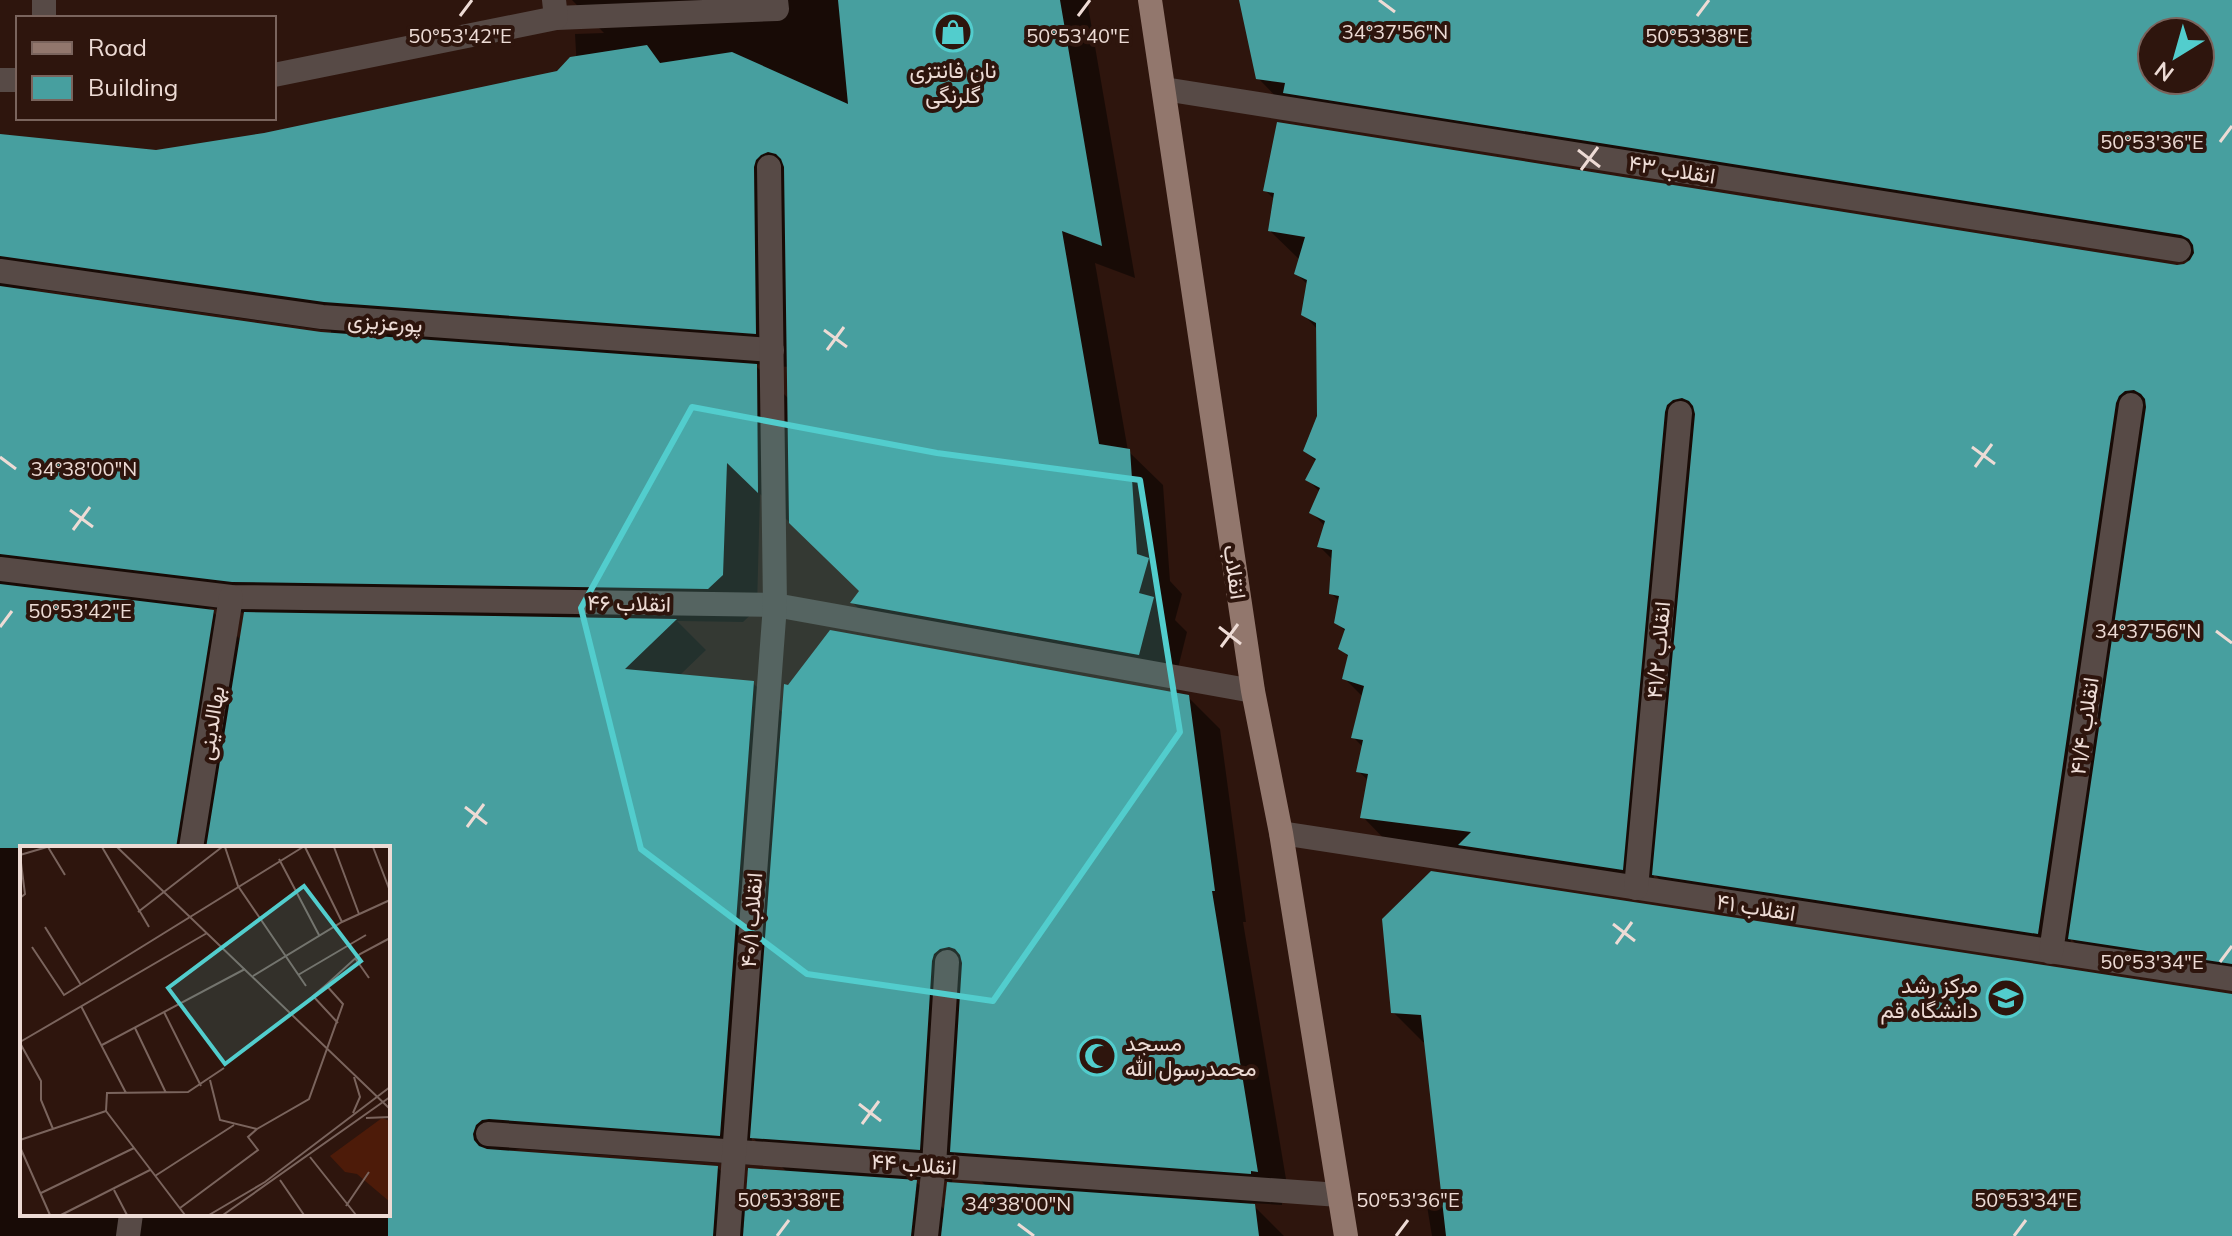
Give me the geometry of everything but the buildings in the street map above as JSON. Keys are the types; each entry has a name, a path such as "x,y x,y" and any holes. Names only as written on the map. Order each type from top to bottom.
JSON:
{"main road":[{"name":"انقلاب","path":"1150,0 1253,691 1281,833 1346,1236"}],"street":[{"path":"276,75 555,9 777,9 776,0"},
{"name":"انقلاب ۴۳","path":"1164,89 2179,250"},
{"path":"769,167 775,605"},
{"name":"پورعزیزی","path":"0,271 322,317 772,350"},
{"name":"انقلاب ۴۱/۴","path":"2051,952 2131,405"},
{"name":"انقلاب ۴۱/۲","path":"1636,888 1680,413"},
{"name":"انقلاب ۴۶","path":"0,569 231,597 775,605 1253,691"},
{"name":"بهاالدینی","path":"191,846 231,597"},
{"name":"انقلاب ۴۰/۱","path":"728,1236 775,605"},
{"name":"انقلاب ۴۱","path":"1281,833 2232,979"},
{"path":"926,1236 934,1165 947,962"},
{"name":"انقلاب ۴۴","path":"488,1134 1339,1195"},
{"path":"128,1236 131,1216"}],"highlighted area":[{"path":"692,407 937,453 1140,480 1180,732 993,1001 807,974 641,849 581,608"}],"place":[{"name":"نان فانتزی گلرنگی","path":"953,32"},
{"name":"مرکز رشد دانشگاه قم","path":"2006,998"},
{"name":"مسجد محمدرسول الله","path":"1097,1056"}]}
